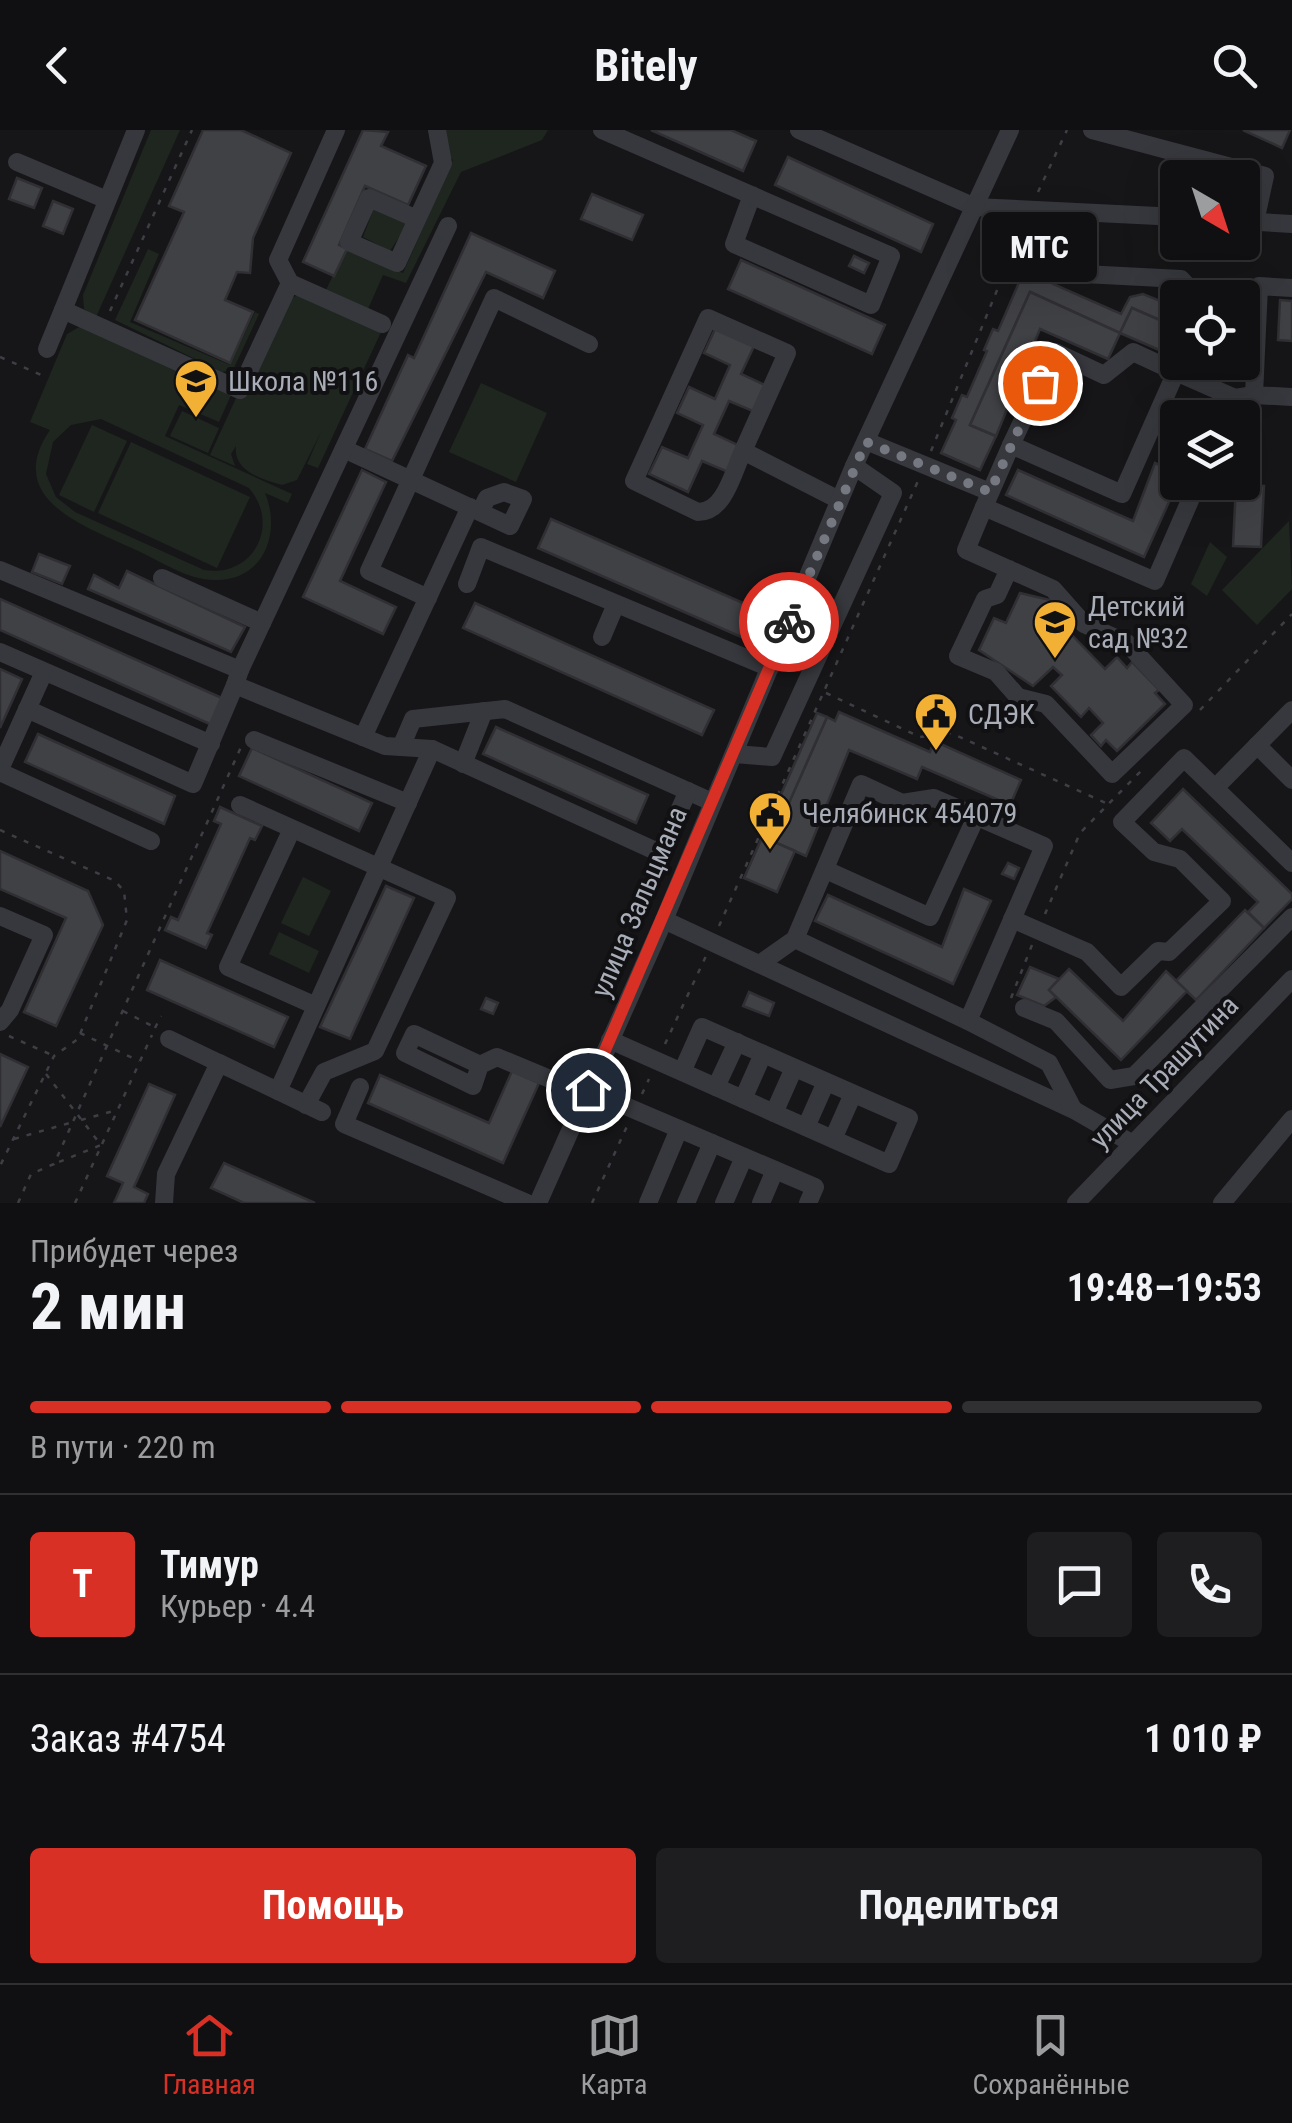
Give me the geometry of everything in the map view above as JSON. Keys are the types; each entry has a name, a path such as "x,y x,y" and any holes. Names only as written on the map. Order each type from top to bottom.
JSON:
{"street":[{"path":"46,349 136,130"},
{"path":"336,130 278,260 290,283 382,324"},
{"path":"417,219 442,163 437,130"},
{"path":"602,130 752,195 891,256 871,305 734,244 752,195"},
{"path":"798,130 975,207 1160,216"},
{"name":"улица Зальцмана","path":"538,1203 664,920 839,500 1010,130"},
{"path":"1092,130 1205,160"},
{"path":"17,162 107,200"},
{"path":"1260,223 1292,224"},
{"path":"27,709 193,784 262,623 448,226"},
{"path":"1064,273 1183,280"},
{"path":"63,310 240,390 290,283"},
{"path":"1260,286 1292,288"},
{"path":"428,598 369,571 494,298 589,344"},
{"path":"708,318 788,352 743,451 718,504 709,512 698,512 634,481 708,318"},
{"path":"1009,569 997,595 984,598 958,656 996,672 1018,697 1046,704 1112,774 1184,705 1126,643 1084,624 1053,589 1009,569 966,550 1055,352 1104,375 1134,352 1160,364"},
{"path":"1011,445 1122,494 1172,380"},
{"path":"1194,380 1235,398 1292,397"},
{"path":"1254,380 1254,395"},
{"path":"866,442 1155,581 1190,500"},
{"path":"344,449 475,510 428,598 364,737"},
{"path":"743,451 839,500"},
{"path":"735,754 772,757 893,493 854,466"},
{"path":"467,584 481,547 770,668"},
{"path":"0,570 364,737 432,750 660,853 688,791"},
{"path":"162,578 262,623"},
{"path":"602,638 616,604"},
{"path":"0,652 211,744"},
{"path":"44,672 0,770 151,842"},
{"path":"401,747 413,719 504,709 712,802"},
{"path":"1215,788 1292,710"},
{"path":"463,764 484,711"},
{"path":"254,740 408,803"},
{"path":"1257,745 1292,780"},
{"path":"278,1091 432,750"},
{"path":"1012,919 1087,952 1121,988 1158,952 1169,952 1222,901 1180,860 1154,852 1122,822 1184,758 1292,864"},
{"path":"762,963 795,940 861,784 902,803 934,798 1044,846 968,1021"},
{"path":"162,1034 314,1109 324,1072 375,1052 447,898 240,805"},
{"path":"826,870 930,917 976,817"},
{"path":"292,829 228,967 316,1006"},
{"path":"0,916 44,935 10,1010 0,1022"},
{"path":"1024,1008 1056,1022 1110,1080 1134,1076 1292,917"},
{"path":"664,920 1074,1110 1133,1144"},
{"path":"795,940 1049,1063 1074,1110"},
{"name":"улица Трашутина","path":"1076,1203 1292,979"},
{"path":"610,1040 682,1072 716,1087 889,1164 909,1118 702,1026 682,1072"},
{"path":"716,1087 736,1042"},
{"path":"743,1099 763,1054"},
{"path":"480,1066 498,1057 679,1129 814,1187 808,1203"},
{"path":"164,1203 166,1174 219,1063"},
{"path":"774,1113 794,1068"},
{"path":"806,1127 826,1082"},
{"path":"360,1087 344,1124 477,1194 527,1203"},
{"path":"833,1139 853,1094"},
{"path":"1222,1203 1292,1119"},
{"path":"648,1203 679,1129"},
{"path":"686,1203 712,1143"},
{"path":"724,1203 744,1157"},
{"path":"761,1203 775,1170"}],"path":[{"path":"103,327 192,130"},
{"path":"0,357 46,377"},
{"path":"824,692 920,737 951,733 1109,804"},
{"path":"54,1164 246,736 254,740"},
{"path":"0,830 115,881 124,890 127,920 80,1034 66,1050 54,1056 0,1166"},
{"path":"123,1011 162,1034"},
{"path":"76,1203 140,1061 162,1034 161,1016"},
{"path":"0,1032 54,1056"},
{"path":"80,1034 140,1061"},
{"path":"46,1072 77,1118 102,1145"},
{"path":"77,1118 118,1110"},
{"path":"13,1139 73,1122"},
{"path":"18,1203 31,1174 102,1145"}],"shaded area":[{"path":"151,130 180,130 96,317 84,309 83,295"},
{"path":"446,130 548,130 542,140 461,172 406,283 383,275 368,309 326,290 345,250 403,273 453,160 445,153"},
{"path":"374,208 409,222 390,251 363,237"},
{"path":"148,249 159,254 130,322 230,365 255,312 259,314 233,370 222,372 115,320"},
{"path":"299,294 381,332 318,468 307,464 321,432 297,480 282,485 244,468 236,455 236,446 231,454 235,466 210,455 237,396 243,399 285,302"},
{"path":"81,326 231,395 219,422 179,405 165,436 292,494 288,503 265,493 270,508 269,539 256,564 245,573 214,580 184,573 75,520 43,493 36,475 38,454 50,430 30,422 67,334","holes":["101,419 249,488 262,518 257,546 236,566 204,570 75,512 56,497 46,474 53,442 71,425"]},
{"path":"481,383 547,413 516,482 449,452"},
{"path":"182,411 219,428 208,453 170,436"},
{"path":"92,425 127,441 94,512 59,495"},
{"path":"131,442 250,497 217,568 98,513"},
{"path":"1289,521 1292,589 1257,625 1222,590"},
{"path":"1210,542 1227,557 1207,596 1191,584"},
{"path":"303,877 331,891 309,936 281,923"},
{"path":"279,932 319,951 309,973 269,954"}],"building":[{"path":"203,130 241,130 291,153 253,238 250,273 237,272 225,300 253,312 230,363 135,320 184,212 169,206"},
{"path":"363,130 388,132 381,146 426,166 408,205 365,186 339,245 347,249 334,276 303,262"},
{"path":"651,130 731,130 756,141 743,171"},
{"path":"1243,130 1290,130 1282,148"},
{"path":"788,157 933,224 921,252 775,185"},
{"path":"17,178 42,188 34,208 9,199"},
{"path":"592,194 643,215 632,240 581,219"},
{"path":"53,201 73,209 63,234 43,226"},
{"path":"471,233 555,271 543,298 486,272 392,461 365,449 408,355 414,358"},
{"path":"854,256 869,263 864,273 849,266"},
{"path":"741,260 885,325 872,354 728,289"},
{"path":"1027,264 1053,284 1121,314 1130,297 1143,294 1160,301 1160,320 1132,308 1120,333 1030,292 970,425 996,436 980,470 941,453 962,395 967,397 993,329 998,331"},
{"path":"1030,292 1120,333 1108,359 1040,329 996,436 970,425"},
{"path":"1280,300 1292,301 1292,341 1278,340"},
{"path":"1132,308 1160,320 1160,350 1120,333"},
{"path":"716,327 755,344 741,374 767,386 755,412 729,401 714,434 740,446 728,472 702,461 688,492 649,474 662,447 688,458 703,425 677,413 689,387 715,399 730,365 704,353"},
{"path":"1155,463 1160,465 1160,500 1170,500 1144,557 1006,495 1018,470 1133,521"},
{"path":"362,470 386,482 340,581 396,607 383,634 303,597"},
{"path":"1260,486 1264,486 1261,547 1233,546 1235,500 1260,500"},
{"path":"551,519 759,610 746,639 538,548"},
{"path":"39,554 70,566 62,584 32,572"},
{"path":"127,571 245,627 231,652 88,589 94,575 119,588"},
{"path":"1020,593 1050,600 1038,625 1050,637 1065,628 1105,669 1117,657 1127,668 1132,662 1159,690 1155,693 1165,704 1117,751 1106,740 1101,746 1091,735 1103,723 1089,708 1081,717 1051,686 1062,675 1053,667 1033,686 979,650 994,618 1006,623"},
{"path":"0,599 224,699 212,725 0,630"},
{"path":"475,603 714,710 702,735 463,628"},
{"path":"0,669 22,679 0,728"},
{"path":"839,712 930,752 934,741 1021,780 1010,805 922,767 917,779 849,750 806,856 772,841 827,717 835,721"},
{"path":"817,713 827,717 772,841 795,851 777,892 744,878"},
{"path":"496,727 648,795 636,823 483,754"},
{"path":"38,734 175,796 164,824 25,762"},
{"path":"252,748 372,803 359,831 239,776"},
{"path":"1183,789 1292,894 1292,899 1264,928 1248,912 1258,902 1182,829 1170,841 1151,823"},
{"path":"220,807 262,826 255,840 250,838 207,933 212,935 206,948 165,930 171,917 178,920 221,824 214,821"},
{"path":"0,851 88,891 103,925 56,1026 24,1012 66,918 0,889"},
{"path":"1008,863 1019,868 1014,879 1002,874"},
{"path":"386,886 414,898 350,1039 320,1027"},
{"path":"964,889 991,901 953,984 815,921 828,895 942,947"},
{"path":"1245,910 1264,928 1196,1000 1176,981"},
{"path":"160,960 288,1017 274,1047 147,990"},
{"path":"1030,967 1059,979 1049,990 1056,997 1044,1006 1017,995"},
{"path":"1069,969 1123,1021 1166,971 1187,991 1121,1060 1049,990"},
{"path":"749,992 774,1003 769,1016 743,1006"},
{"path":"486,998 498,1003 493,1014 481,1009"},
{"path":"0,1054 28,1067 0,1127"},
{"path":"512,1071 539,1083 503,1163 368,1103 380,1075 489,1123"},
{"path":"149,1084 175,1095 134,1187 148,1194 144,1203 114,1203 123,1183 107,1176"},
{"path":"224,1163 315,1203 244,1203 211,1188"}],"way so far":[{"path":"789,622 866,442 990,492 1040,383"}],"place":[{"name":"МТС","path":"1040,383"},
{"name":"Школа №116","path":"196,419"},
{"name":"Детский сад №32","path":"1055,660"},
{"name":"СДЭК","path":"936,752"},
{"name":"Челябинск 454079","path":"770,851"}],"route":[{"path":"588,1090 789,622"}]}
